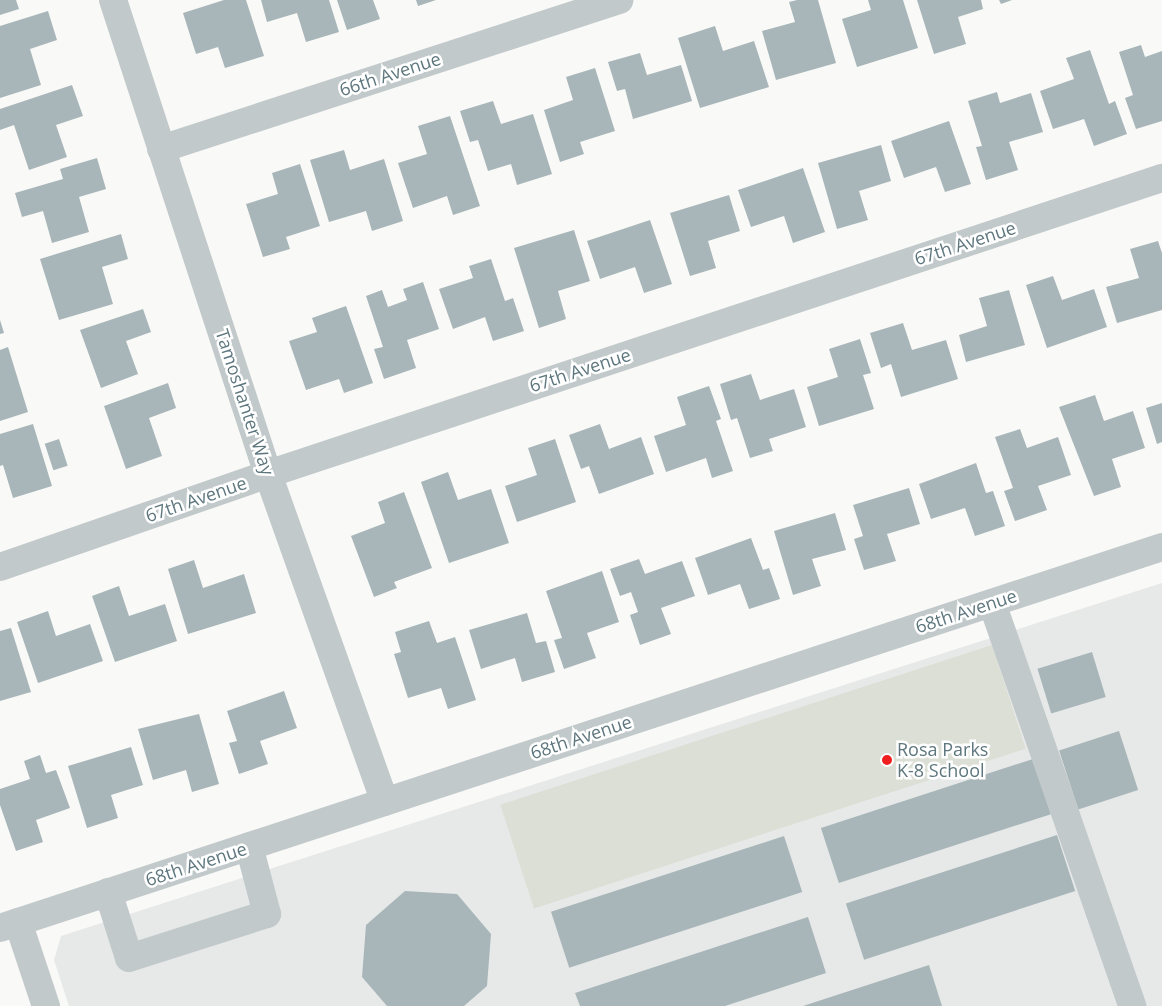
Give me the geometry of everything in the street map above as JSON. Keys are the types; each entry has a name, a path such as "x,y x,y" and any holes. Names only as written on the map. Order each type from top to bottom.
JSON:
{"street":[{"name":"Tamoshanter Way","path":"114,0 268,474 385,802"},
{"name":"66th Avenue","path":"161,149 619,0"},
{"name":"67th Avenue","path":"0,567 268,474 1162,178"},
{"name":"68th Avenue","path":"9,925 1162,547"},
{"path":"992,603 1132,1006"},
{"path":"108,892 129,958 267,914 249,846"},
{"path":"9,925 46,1006"}],"shaded area":[{"name":"Rosa Parks K-8 School","path":"1162,583 1162,1006 69,1006 54,960 61,936"},
{"path":"992,645 1026,749 534,908 500,805"}],"building":[{"path":"0,0 16,0 19,9 0,15"},
{"path":"224,0 246,0 264,56 225,68 218,47 196,54 183,13"},
{"path":"261,0 329,0 339,32 306,42 297,13 267,22"},
{"path":"337,0 373,0 380,19 347,30"},
{"path":"416,0 436,0 418,6"},
{"path":"818,0 836,63 776,80 762,31 795,22 789,2"},
{"path":"868,0 903,0 918,48 857,67 842,19 871,10"},
{"path":"917,0 981,0 983,9 958,17 966,44 934,54"},
{"path":"999,0 1012,0 1001,4"},
{"path":"48,11 57,40 30,49 41,85 0,98 0,26"},
{"path":"715,26 723,51 754,41 769,87 700,108 678,38"},
{"path":"1141,45 1145,57 1162,51 1162,121 1136,129 1125,98 1133,95 1119,52"},
{"path":"1090,50 1109,104 1115,101 1127,134 1094,146 1084,119 1053,129 1040,91 1074,79 1066,58"},
{"path":"640,53 647,75 681,65 692,101 633,119 625,89 617,91 608,62"},
{"path":"595,68 615,131 580,142 584,154 560,162 544,110 573,100 566,77"},
{"path":"72,85 83,116 56,125 67,157 29,170 14,125 0,130 0,109"},
{"path":"997,92 1000,103 1031,93 1043,132 1009,142 1018,170 986,180 976,147 982,146 968,101"},
{"path":"493,101 501,124 533,114 552,174 517,185 511,164 488,171 478,140 470,142 460,111"},
{"path":"450,116 480,206 453,215 447,196 413,208 398,163 427,154 418,126"},
{"path":"949,121 971,184 945,192 936,167 904,178 891,141"},
{"path":"881,145 891,181 859,191 868,220 837,229 818,163"},
{"path":"344,150 350,170 384,159 403,221 372,231 366,211 329,222 310,160"},
{"path":"97,158 106,189 79,197 89,232 52,243 43,211 22,217 15,193 63,179 60,169"},
{"path":"300,164 320,226 286,237 290,249 263,257 246,204 278,194 272,173"},
{"path":"803,168 825,232 793,243 784,216 751,227 738,190"},
{"path":"729,195 740,231 708,241 716,268 690,276 670,213"},
{"path":"650,220 672,284 644,293 635,267 600,279 587,241"},
{"path":"574,230 590,281 558,291 566,319 539,328 514,248"},
{"path":"121,234 128,259 102,267 113,304 59,320 40,259"},
{"path":"1158,241 1162,253 1162,310 1117,323 1106,287 1139,278 1130,249"},
{"path":"491,259 505,301 513,298 524,331 493,341 485,317 453,329 439,289 473,278 469,266"},
{"path":"1053,276 1062,300 1094,289 1107,327 1047,348 1026,285"},
{"path":"423,282 439,329 407,340 416,368 384,379 374,349 383,347 366,296 382,290 388,307 407,300 403,289"},
{"path":"1009,290 1025,345 966,362 959,335 987,326 979,298"},
{"path":"346,306 373,383 344,393 339,379 306,390 289,341 317,332 312,318"},
{"path":"143,309 151,332 126,341 138,374 101,388 80,330"},
{"path":"0,320 4,333 0,334"},
{"path":"903,323 912,350 946,340 958,379 901,397 891,364 881,368 870,333"},
{"path":"860,339 871,373 863,375 874,409 819,426 807,387 838,377 829,349"},
{"path":"8,347 28,412 0,421 0,350"},
{"path":"751,374 760,400 794,389 806,427 769,439 773,451 750,458 737,418 731,420 720,384"},
{"path":"168,383 176,408 149,418 162,456 126,469 104,406"},
{"path":"709,386 721,419 716,421 733,471 712,478 706,458 666,472 654,436 686,425 677,397"},
{"path":"1095,395 1104,421 1133,411 1145,448 1112,459 1121,487 1094,496 1059,407"},
{"path":"1162,403 1162,442 1157,444 1146,408"},
{"path":"33,424 52,486 13,498 3,465 0,466 0,434"},
{"path":"600,424 609,449 641,437 654,474 599,494 589,466 581,469 569,435"},
{"path":"1020,429 1027,448 1058,437 1071,475 1038,486 1047,510 1015,521 1004,491 1013,488 995,437"},
{"path":"59,439 68,466 53,470 45,444"},
{"path":"555,439 576,502 517,522 505,486 537,475 528,448"},
{"path":"976,463 986,493 993,491 1005,526 975,536 965,508 931,519 919,484"},
{"path":"448,472 458,500 491,489 509,543 449,563 421,482"},
{"path":"909,488 920,524 887,534 896,561 864,570 854,539 863,536 853,505"},
{"path":"404,492 432,568 394,582 397,588 374,597 351,536 385,523 378,502"},
{"path":"835,513 846,550 812,559 821,586 793,595 774,531"},
{"path":"751,538 763,570 769,568 780,599 749,609 740,584 708,595 695,558"},
{"path":"639,559 645,574 682,561 695,596 661,608 671,634 640,645 630,615 638,612 631,592 620,596 610,569"},
{"path":"194,560 203,588 244,574 256,613 188,634 168,569"},
{"path":"602,571 619,622 587,633 596,658 564,669 554,640 562,638 546,591"},
{"path":"119,586 129,616 165,604 177,641 115,662 92,596"},
{"path":"48,611 56,636 90,624 103,661 38,683 17,622"},
{"path":"527,613 536,643 546,641 555,672 522,682 515,658 481,669 469,630"},
{"path":"429,621 437,643 455,637 476,700 448,709 441,688 408,698 394,654 401,652 395,632"},
{"path":"11,628 31,692 0,701 0,631"},
{"path":"1092,652 1106,697 1051,714 1037,669"},
{"path":"284,691 297,728 260,741 268,764 239,774 229,743 237,741 227,711"},
{"path":"199,714 219,784 192,792 186,770 153,780 138,729"},
{"path":"1119,731 1138,790 1078,809 1059,750"},
{"path":"131,747 143,785 111,795 118,818 87,828 68,766"},
{"path":"40,755 46,773 56,770 70,808 36,820 43,842 16,851 0,805 0,789 30,779 24,761"},
{"path":"1033,759 1051,814 839,883 821,828"},
{"path":"1057,835 1075,891 864,960 846,904"},
{"path":"784,836 802,892 569,968 551,912"},
{"path":"405,891 457,894 491,934 487,986 464,1006 387,1006 362,977 366,925"},
{"path":"808,917 826,973 725,1006 580,1006 575,993"},
{"path":"929,965 942,1006 803,1006"}],"place":[{"name":"Rosa Parks K-8 School","path":"887,760"}]}
